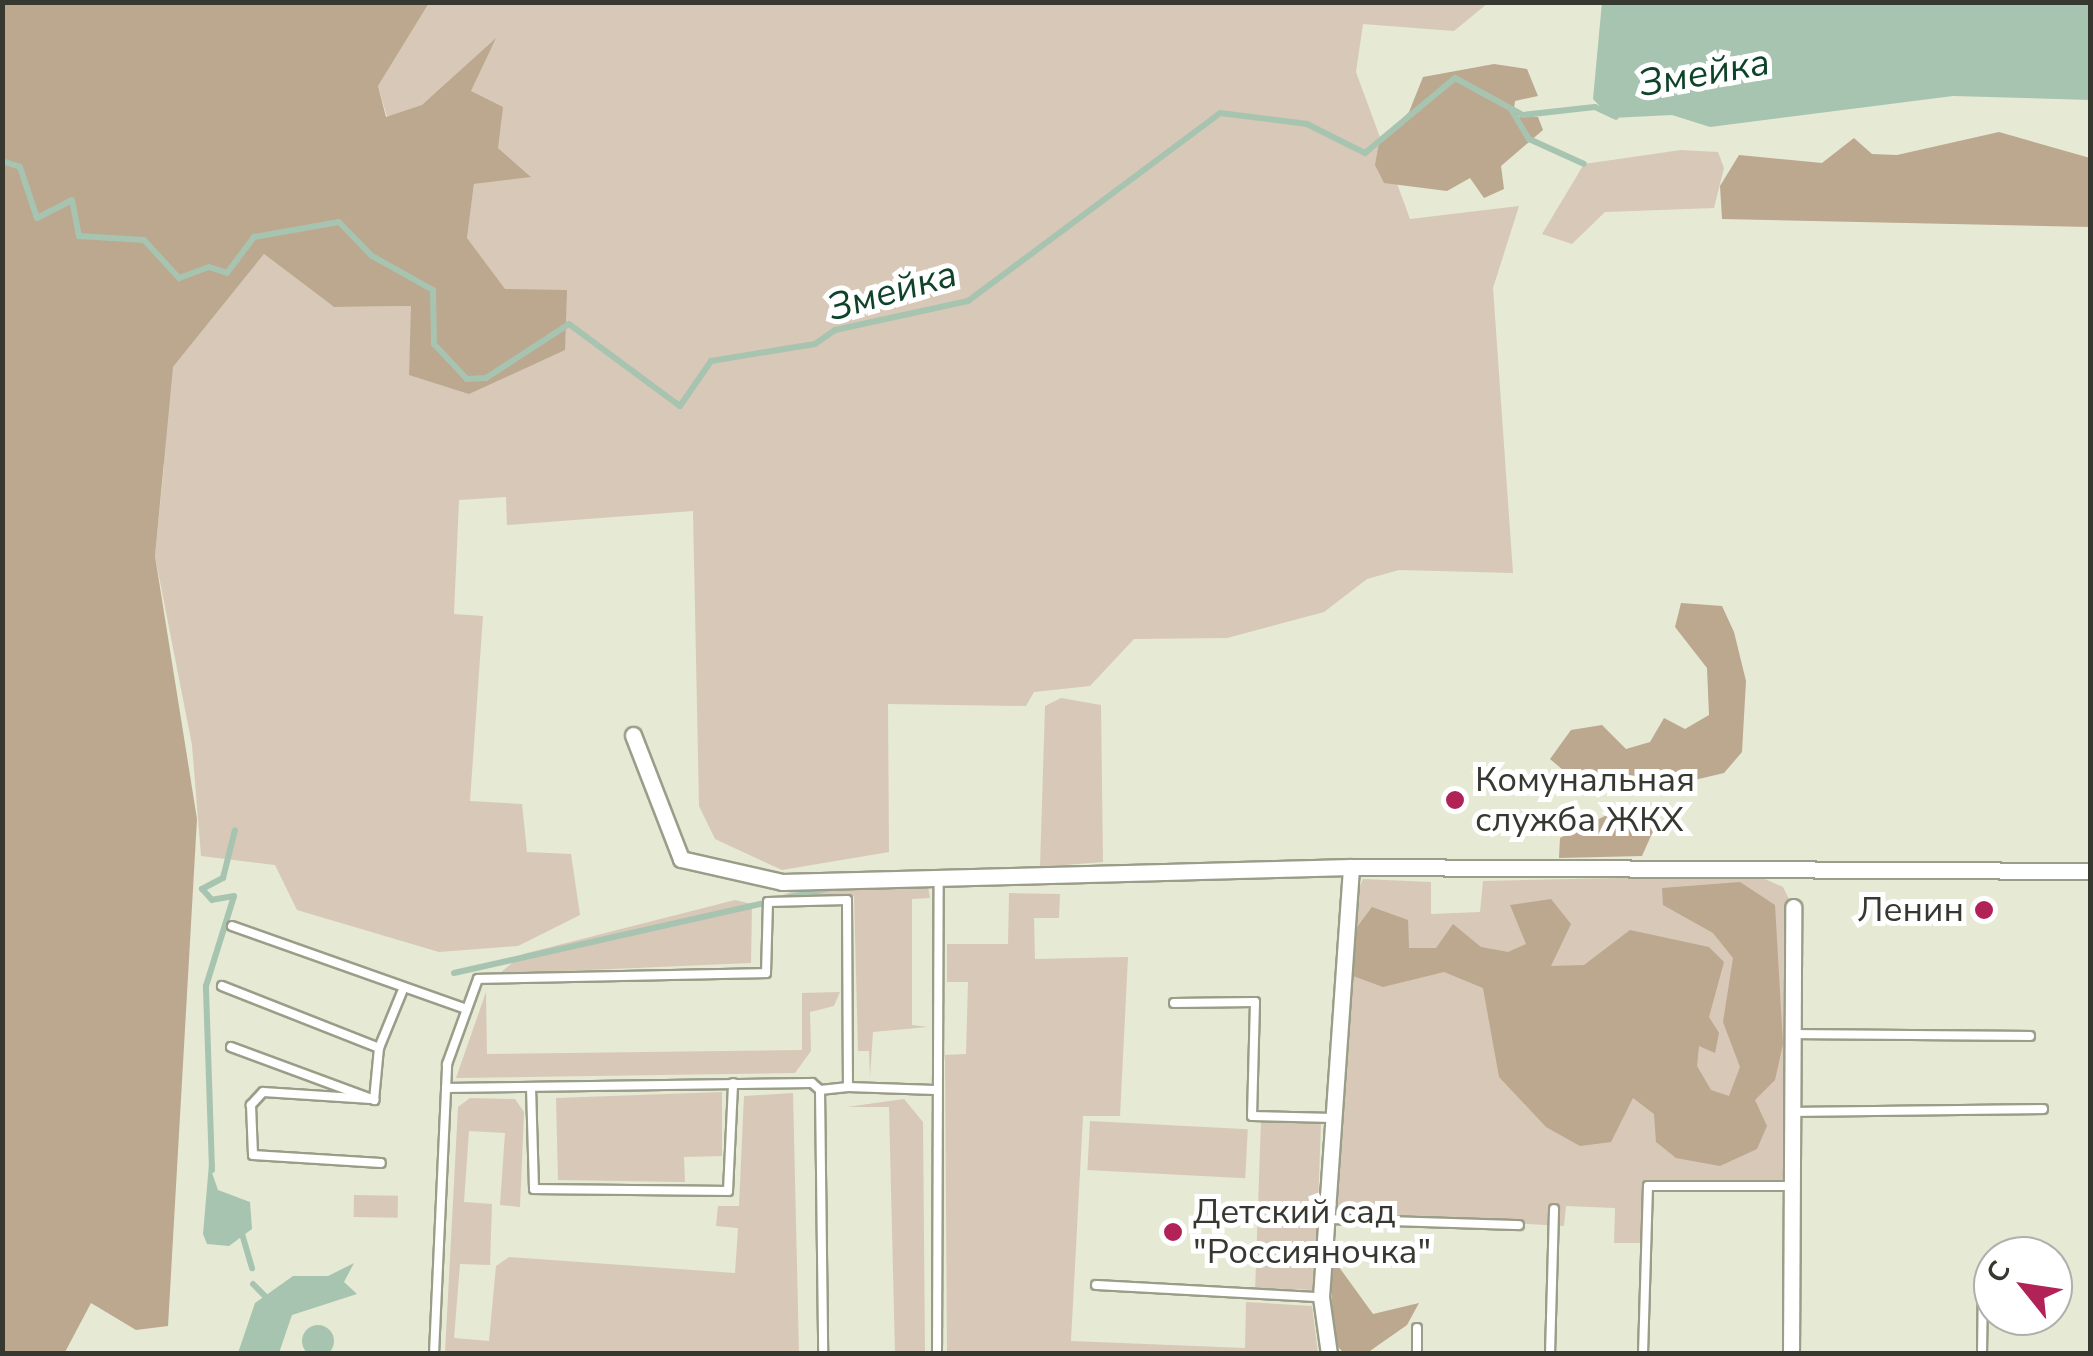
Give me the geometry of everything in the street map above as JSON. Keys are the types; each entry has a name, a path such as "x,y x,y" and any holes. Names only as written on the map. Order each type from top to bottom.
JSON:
{"street":[{"path":"632,736 680,858 782,882 1350,867 2090,871"},
{"path":"1329,1354 1321,1297 1350,867"},
{"path":"1791,1354 1793,907"}],"lane":[{"path":"936,1354 940,875"},
{"path":"434,1354 446,1088 478,979 766,972 768,902 847,900 848,1088"},
{"path":"232,926 402,992 467,1009"},
{"path":"222,986 379,1048"},
{"path":"371,1099 379,1048 402,992"},
{"path":"1174,1004 1255,1002 1252,1116 1333,1118"},
{"path":"1792,1034 2030,1036"},
{"path":"231,1047 371,1099"},
{"path":"446,1088 733,1083 820,1090 936,1090"},
{"path":"531,1087 534,1189 728,1190 733,1083"},
{"path":"820,1090 823,1354"},
{"path":"371,1099 263,1092 251,1105 252,1155 381,1162"},
{"path":"1792,1112 2043,1109"},
{"path":"1643,1354 1648,1186 1792,1186"},
{"path":"1550,1354 1554,1209"},
{"path":"1327,1218 1519,1225"},
{"path":"1096,1286 1321,1297"},
{"path":"1416,1354 1417,1328"}],"shaded area":[{"path":"3,2 429,3 378,86 386,117 422,105 496,38 471,91 503,107 498,148 531,177 474,184 467,238 505,289 567,290 565,350 469,394 409,375 411,306 334,307 264,254 173,367 155,556 197,819 168,1326 136,1330 91,1303 64,1354 2,1353"},
{"path":"429,3 1488,3 1454,31 1363,24 1356,72 1410,219 1519,206 1493,288 1513,573 1399,570 1367,579 1324,612 1227,638 1134,639 1090,686 1034,692 1026,706 888,704 889,852 782,870 715,839 699,806 693,511 507,525 506,497 459,500 454,614 483,616 470,801 522,804 527,852 571,854 580,915 518,946 439,952 297,910 275,865 201,856 192,745 155,556 164,465 129,405 173,367 264,254 334,307 412,306 409,375 505,290 467,238 474,184 530,176 498,148 471,91 493,41 422,106 387,117 378,86"},
{"path":"1494,64 1527,69 1538,96 1515,101 1513,117 1538,117 1543,130 1501,166 1504,189 1484,198 1470,178 1447,191 1384,183 1375,165 1379,143 1409,112 1423,77"},
{"path":"1999,132 2090,158 2090,227 1722,219 1720,186 1739,155 1822,163 1854,138 1872,154 1897,155"},
{"path":"1681,150 1718,152 1724,168 1714,208 1605,212 1572,244 1542,234 1584,164"},
{"path":"1681,603 1722,606 1734,632 1746,681 1742,752 1724,773 1652,790 1577,782 1550,759 1571,730 1602,725 1626,749 1650,742 1664,718 1685,729 1709,715 1707,668 1675,627"},
{"path":"1061,698 1101,705 1103,862 1040,867 1045,706"},
{"path":"1607,815 1654,829 1642,856 1559,858 1560,838"},
{"path":"1713,876 1765,879 1783,887 1793,907 1792,1186 1648,1187 1646,1243 1614,1243 1615,1208 1566,1206 1564,1226 1332,1213 1353,901 1363,879 1431,882 1431,914 1480,912 1483,881"},
{"path":"1740,882 1775,905 1783,1044 1775,1080 1755,1100 1767,1126 1757,1149 1720,1166 1676,1158 1656,1142 1654,1114 1633,1098 1611,1142 1580,1146 1546,1127 1499,1077 1483,988 1444,972 1383,987 1353,976 1357,927 1372,907 1408,920 1409,948 1436,948 1453,924 1481,947 1508,952 1526,944 1510,905 1551,899 1571,924 1551,966 1584,965 1630,930 1709,947 1724,962 1709,1017 1719,1033 1715,1053 1699,1046 1697,1066 1711,1090 1729,1096 1740,1067 1723,1022 1733,958 1713,933 1663,905 1662,888"},
{"path":"928,886 930,898 912,899 912,1025 928,1027 873,1032 870,1077 869,1051 858,1051 854,896 775,898 804,887"},
{"path":"1009,893 1060,894 1059,918 1034,918 1035,959 1128,957 1120,1116 1083,1116 1071,1341 1245,1348 1246,1302 1312,1306 1318,1353 947,1353 945,1055 966,1054 968,982 947,982 947,944 1008,944"},
{"path":"735,900 752,904 751,963 499,974 523,954"},
{"path":"486,992 487,1054 802,1050 802,993 840,992 834,1006 810,1012 811,1051 795,1073 456,1078"},
{"path":"722,1092 722,1156 684,1157 685,1182 558,1180 556,1098"},
{"path":"793,1093 799,1353 445,1353 458,1107 470,1098 515,1099 524,1112 520,1207 500,1205 505,1133 469,1131 464,1202 492,1204 490,1265 460,1264 454,1338 489,1341 496,1266 509,1257 735,1273 738,1228 716,1226 718,1206 739,1206 744,1096"},
{"path":"904,1099 923,1122 925,1353 895,1353 889,1107 847,1107"},
{"path":"1090,1121 1248,1129 1245,1178 1087,1170"},
{"path":"1261,1121 1321,1123 1315,1290 1255,1288"},
{"path":"354,1195 398,1196 398,1218 354,1217"},
{"path":"1331,1256 1373,1314 1419,1303 1407,1325 1367,1353 1344,1353 1333,1342"}],"water":[{"path":"1602,2 2090,3 2090,100 1953,96 1710,127 1672,115 1611,118 1593,99"},
{"path":"209,1164 218,1190 250,1202 252,1229 229,1246 207,1244 203,1234"},
{"path":"354,1263 344,1282 357,1294 292,1315 279,1353 238,1353 255,1303 293,1276 328,1276"},
{"path":"318,1325 330,1329 334,1341 330,1353 318,1357 306,1353 302,1341 306,1329"}],"waterway":[{"name":"Змейка","path":"2,161 20,167 37,218 72,200 79,236 144,240 179,278 209,267 227,273 254,237 339,222 372,256 433,290 434,344 467,379 486,378 569,324 680,406 711,361 815,344 835,330 968,301 1220,113 1307,124 1365,153 1455,78 1523,115 1595,107 1616,117"},
{"path":"1512,111 1529,139 1584,164"},
{"path":"234,896 212,900 202,889 223,878 235,830"},
{"path":"901,886 924,886"},
{"path":"454,973 832,888"},
{"path":"212,1170 206,986 234,896"},
{"path":"240,1227 252,1268"},
{"path":"253,1284 265,1296"}],"place":[{"name":"Комунальная служба ЖКХ","path":"1455,800"},
{"name":"Ленин","path":"1984,910"},
{"name":"Детский сад \"Россияночка\"","path":"1173,1232"}]}
